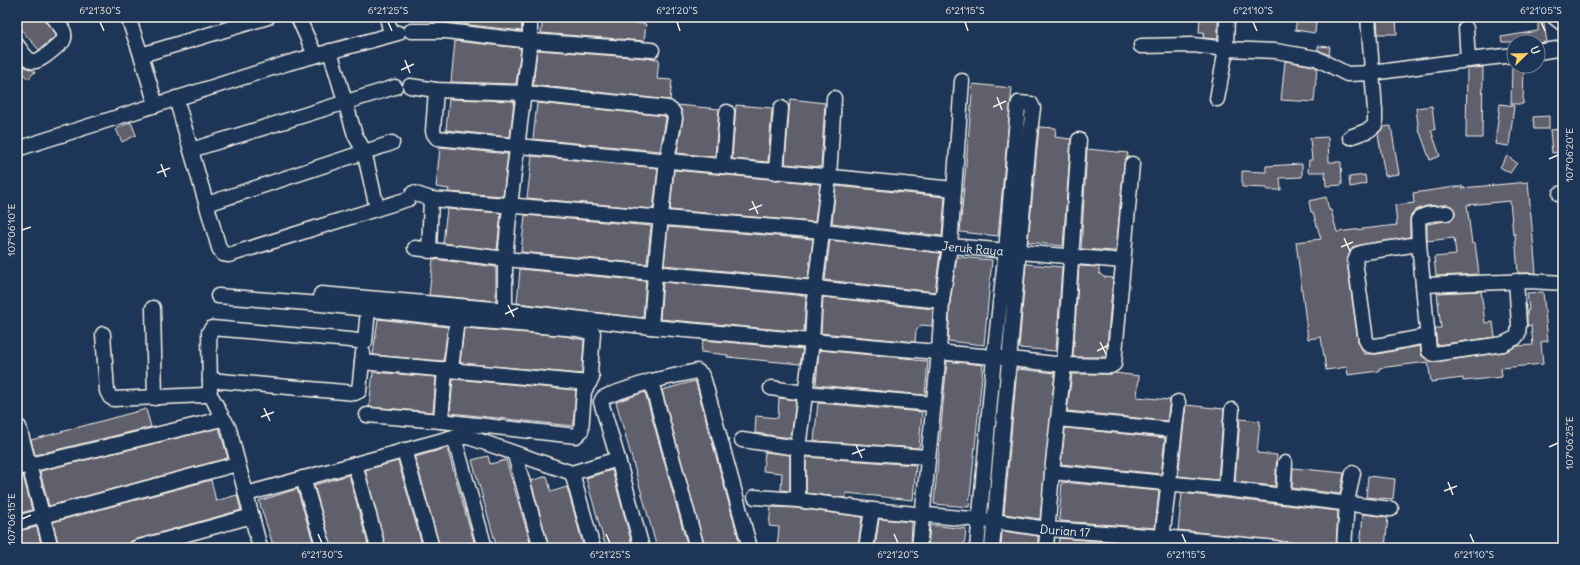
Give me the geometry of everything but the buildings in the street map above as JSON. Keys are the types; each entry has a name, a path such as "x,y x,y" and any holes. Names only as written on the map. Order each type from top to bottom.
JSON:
{"street":[{"path":"17,45 32,61 36,62 42,58 65,38 64,31 52,17"},
{"path":"128,17 156,105"},
{"path":"141,55 268,17"},
{"path":"298,17 315,55"},
{"path":"387,17 400,33"},
{"path":"504,316 505,259 530,41 530,17"},
{"path":"1217,99 1226,49 1228,17"},
{"path":"1350,137 1369,130 1375,125 1368,17"},
{"path":"1554,17 1563,24"},
{"path":"1466,28 1468,60"},
{"path":"17,149 315,55 400,33 446,31 530,41 652,50"},
{"path":"1141,46 1193,45 1226,49 1276,52 1316,58 1344,74 1372,73 1506,56"},
{"path":"1546,51 1563,48"},
{"path":"176,98 219,248 223,254 377,208 364,151 355,134 330,51"},
{"path":"918,548 939,352 942,301 950,246 962,81"},
{"path":"410,86 436,90 524,93 668,108 673,112 675,118 667,160 651,326"},
{"path":"191,150 395,87"},
{"path":"436,90 433,131 437,138 954,189"},
{"path":"798,500 798,448 804,393 812,342 815,288 829,177 834,98"},
{"path":"776,172 781,108"},
{"path":"723,166 727,112"},
{"path":"977,548 986,520 1009,359 1012,252 1022,140"},
{"path":"1046,548 1052,472 1064,365 1079,140"},
{"path":"207,204 392,143"},
{"path":"321,294 504,316 651,326 812,342 994,357 1064,365 1108,366 1114,365 1132,164"},
{"name":"Jeruk Raya","path":"377,208 410,196 510,206 823,231 950,246 1124,261"},
{"path":"431,199 422,250 942,301"},
{"path":"1447,213 1426,215 1420,217 1418,220 1429,351 1433,354 1503,344 1511,341 1518,334 1516,281"},
{"path":"1419,244 1364,252 1358,254 1356,261 1366,340 1369,344 1375,346 1427,336"},
{"path":"992,548 986,520 994,357 1012,252"},
{"path":"1423,285 1516,281 1563,283"},
{"path":"218,296 368,309 457,319 504,316 593,333 590,358 590,373 592,378 584,390 582,431 576,436 441,421 367,415"},
{"path":"153,308 155,398"},
{"path":"209,387 355,393 359,390 368,309"},
{"path":"441,421 457,319"},
{"path":"260,548 229,429 219,414 211,396 209,387 209,332 215,327 365,342"},
{"path":"102,334 107,392 113,399 205,395 209,387"},
{"path":"362,362 589,383"},
{"path":"642,548 618,459 601,405 602,400 608,395 651,381 700,372 703,376 750,548"},
{"path":"651,381 697,548"},
{"path":"771,388 804,393 933,404"},
{"path":"1162,543 1178,402"},
{"path":"1226,489 1232,410"},
{"path":"1058,419 1174,430"},
{"path":"23,466 224,420"},
{"path":"18,427 23,466 43,516 51,548"},
{"path":"246,494 454,437 468,437 572,473 618,459"},
{"path":"454,437 485,548"},
{"path":"742,440 798,448 927,457"},
{"path":"404,450 432,548"},
{"path":"515,454 541,548"},
{"path":"1283,496 1285,463"},
{"path":"17,523 237,464"},
{"path":"354,464 378,548"},
{"path":"1052,472 1226,489 1391,508"},
{"path":"572,473 593,548"},
{"path":"1344,548 1347,502 1353,473"},
{"path":"303,478 324,548"},
{"name":"Durian 17","path":"755,497 798,500 872,510 922,513 986,520 1162,543 1276,548"},
{"path":"866,548 872,510"},
{"path":"136,548 252,516"}]}
